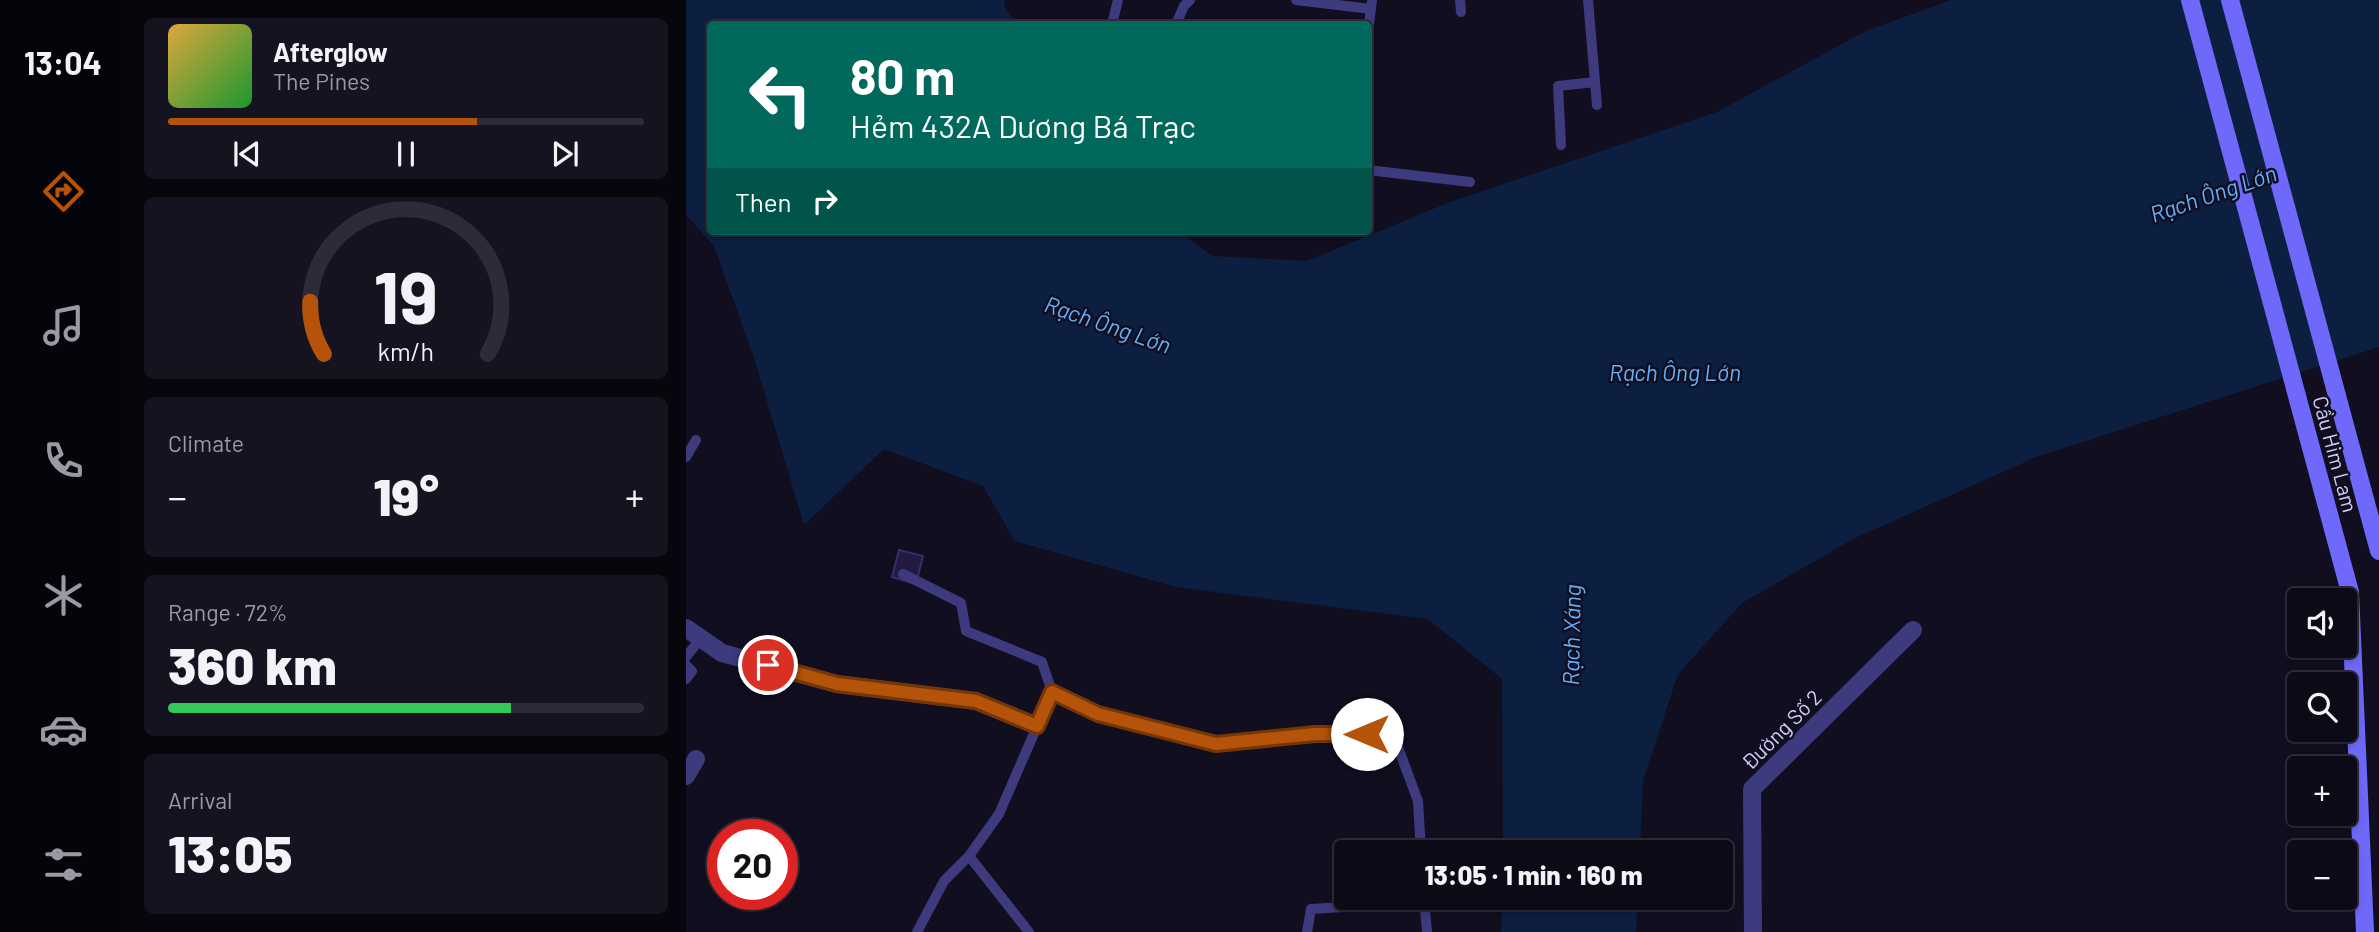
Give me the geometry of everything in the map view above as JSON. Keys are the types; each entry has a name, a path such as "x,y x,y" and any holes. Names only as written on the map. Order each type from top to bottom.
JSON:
{"main road":[{"name":"Cầu Him Lam","path":"2190,0 2350,592 2365,932"},
{"name":"Cầu Him Lam","path":"2230,0 2379,551"}],"street":[{"path":"686,628 722,653 837,684 976,701 1037,726"},
{"name":"Đường Số 2","path":"1753,932 1752,789 1913,630"},
{"path":"686,776 696,759"}],"lane":[{"path":"1113,21 1118,0"},
{"path":"1177,21 1190,0"},
{"path":"1296,0 1372,5"},
{"path":"1460,0 1461,12"},
{"path":"1588,0 1597,105"},
{"path":"1561,145 1559,86 1595,82"},
{"path":"1372,170 1470,182"},
{"path":"686,457 696,440"},
{"path":"903,575 961,603 966,631 1041,662 1052,692 999,814 969,856 944,881 917,932"},
{"path":"686,657 701,638"},
{"path":"686,665 692,671 686,679"},
{"path":"1052,692 1098,714 1216,744 1315,734 1393,734 1418,801 1420,840"},
{"path":"969,856 1029,932"},
{"path":"1307,932 1311,909 1334,907"},
{"path":"1425,910 1427,932"}],"water":[{"name":"Rạch Ông Lớn","path":"686,0 1005,0 1004,6 1015,21 707,21 707,235 1184,235 1213,256 1307,261 1450,202 1717,112 1866,31 1951,0 2379,0 2379,347 2036,457 1853,539 1742,603 1678,674 1643,780 1640,840 1503,840 1502,679 1428,619 1176,587 1015,541 983,486 884,449 804,525 754,358 714,246 686,215"},
{"path":"1502,910 1637,910 1636,932 1501,932"}],"building":[{"path":"899,550 923,556 916,584 892,577"}],"route":[{"path":"768,665 837,684 976,701 1037,726 1052,692 1098,714 1216,744 1315,734 1367,734"}],"water label":[{"name":"Rạch Xáng","path":"1571,635"}]}
